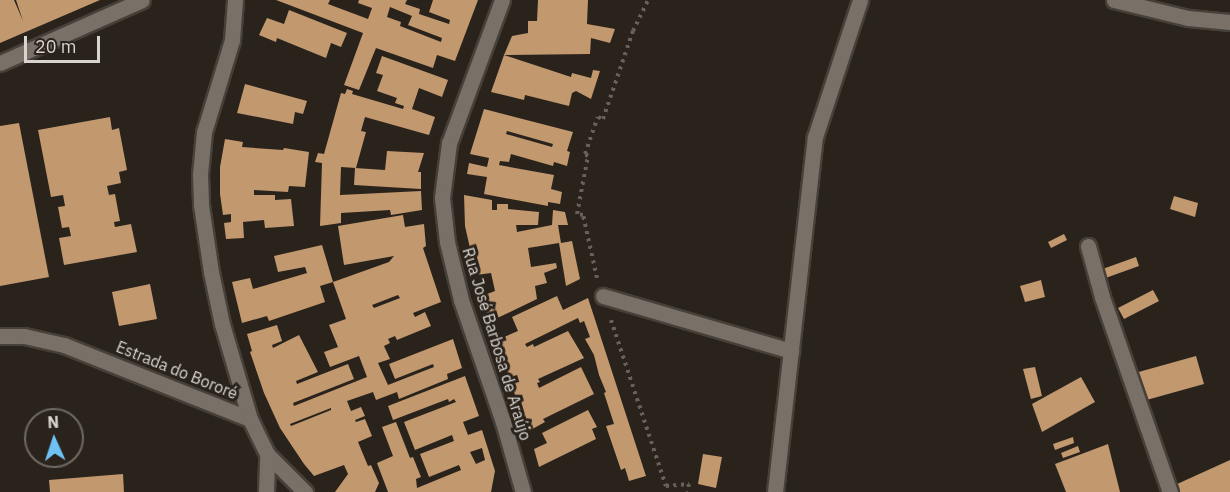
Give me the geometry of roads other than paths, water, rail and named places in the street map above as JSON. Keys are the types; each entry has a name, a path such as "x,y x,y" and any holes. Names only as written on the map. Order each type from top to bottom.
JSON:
{"street":[{"path":"0,63 142,0"},
{"path":"236,0 232,40 204,132 200,184 205,231 220,313 250,419"},
{"name":"Rua José Barbosa de Araújo","path":"502,0 449,143 442,198 447,242 461,300 503,422 523,492"},
{"path":"774,492 815,137 860,0"},
{"path":"1114,0 1188,18 1230,22"},
{"path":"1088,246 1101,297 1170,492"},
{"path":"603,296 791,351"},
{"name":"Estrada do Bororé","path":"0,336 24,336 64,345 250,419 267,454 305,492"},
{"path":"266,492 267,454"}]}
